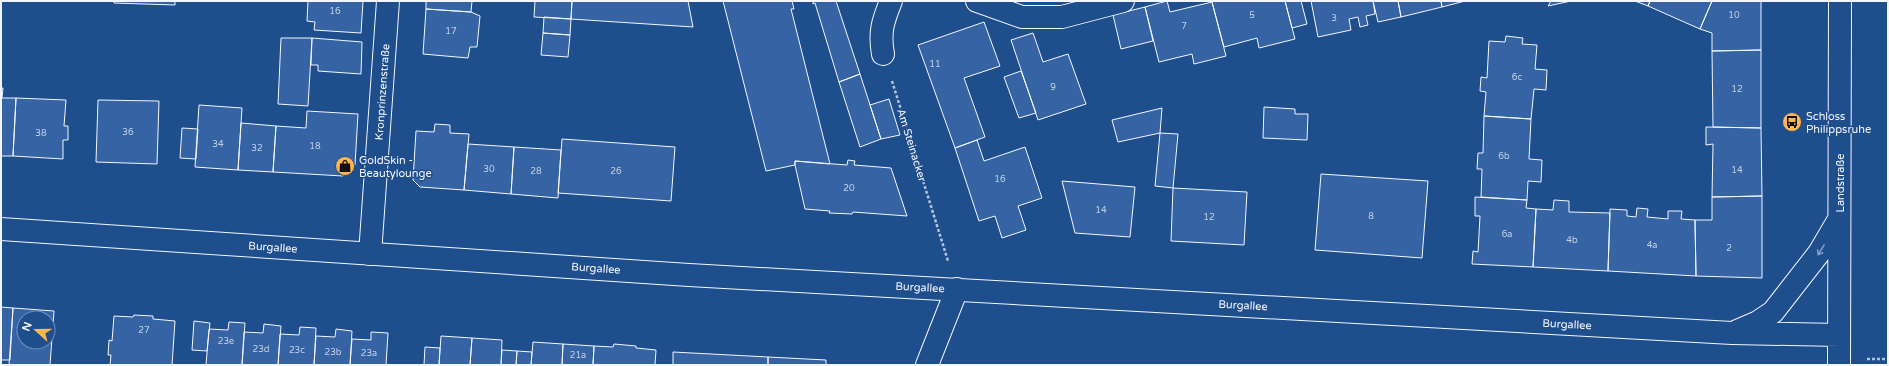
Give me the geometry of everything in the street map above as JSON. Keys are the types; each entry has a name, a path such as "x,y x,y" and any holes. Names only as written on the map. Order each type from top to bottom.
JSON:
{"street":[{"name":"Kronprinzenstraße","path":"370,254 388,1"},
{"path":"883,54 880,38 882,22 892,1"},
{"path":"977,1 1022,17 1062,18 1123,1"},
{"name":"Landstraße","path":"1838,365 1840,1"},
{"path":"1732,333 1758,322 1773,312 1819,253 1840,216"},
{"name":"Burgallee","path":"1,229 689,275 1732,333 1839,335"},
{"path":"926,365 957,289"}],"path":[{"name":"Am Steinacker","path":"883,54 957,289"}],"building":[{"path":"114,1 175,1 175,5 114,3"},
{"path":"308,1 363,1 361,33 314,30 315,22 307,21"},
{"path":"426,1 472,1 471,12 426,9"},
{"path":"535,1 572,1 571,19 534,17"},
{"path":"572,1 688,1 693,27 571,19"},
{"path":"723,1 792,1 794,9 791,9 830,164 795,161 795,165 766,171"},
{"path":"813,1 836,1 860,74 839,82 815,3 813,4"},
{"path":"1167,1 1170,12 1212,2 1226,56 1194,64 1192,54 1159,62 1145,7"},
{"path":"1285,1 1295,39 1259,48 1257,38 1224,47 1212,2"},
{"path":"1285,1 1301,1 1307,24 1292,28"},
{"path":"1311,1 1373,1 1375,14 1366,16 1368,25 1360,27 1358,17 1349,19 1351,30 1318,37"},
{"path":"1373,1 1398,1 1401,17 1378,22"},
{"path":"1398,1 1441,1 1442,7 1401,17"},
{"path":"1441,1 1465,1 1442,7"},
{"path":"1551,1 1571,1 1548,6"},
{"path":"1635,1 1650,1 1648,6"},
{"path":"1650,1 1712,1 1700,29 1648,6"},
{"path":"1712,1 1761,1 1761,50 1712,51 1712,33 1700,29"},
{"path":"1145,7 1153,41 1121,49 1113,15"},
{"path":"426,9 471,12 480,16 477,47 470,47 468,58 423,54"},
{"path":"544,17 571,19 570,35 543,33"},
{"path":"984,22 1000,66 964,78 985,137 955,148 918,45"},
{"path":"543,33 570,35 568,57 541,55"},
{"path":"1033,33 1043,62 1068,54 1086,104 1038,120 1011,40"},
{"path":"1506,36 1523,38 1522,44 1537,45 1535,69 1547,70 1546,90 1534,89 1531,119 1484,116 1486,92 1480,91 1481,77 1487,78 1489,41 1505,42"},
{"path":"281,38 312,38 308,106 278,104"},
{"path":"312,38 362,42 361,74 318,71 318,65 311,65"},
{"path":"1761,50 1761,128 1713,127 1712,51"},
{"path":"1021,71 1036,113 1019,118 1004,77"},
{"path":"860,74 881,139 860,147 839,82"},
{"path":"1,88 3,88 2,98 16,98 13,156 1,156"},
{"path":"16,98 66,100 64,126 68,126 68,140 63,140 63,159 13,156"},
{"path":"889,99 900,135 881,139 870,105"},
{"path":"98,100 159,101 157,164 96,162"},
{"path":"199,105 242,108 238,170 195,167"},
{"path":"1264,107 1295,109 1295,114 1308,114 1307,140 1263,138"},
{"path":"1162,108 1160,133 1118,142 1112,120"},
{"path":"307,111 358,114 355,165 343,176 273,172 276,126 306,128"},
{"path":"1484,116 1531,119 1529,159 1542,160 1541,182 1528,181 1527,200 1481,197 1482,169 1477,169 1478,153 1483,153"},
{"path":"241,123 276,126 273,172 238,170"},
{"path":"435,124 450,125 450,133 469,134 464,190 420,187 413,180 416,131 434,132"},
{"path":"1706,127 1761,128 1762,196 1712,197 1713,144 1706,145"},
{"path":"182,128 198,129 196,159 180,158"},
{"path":"1160,133 1178,134 1173,188 1155,186"},
{"path":"562,139 675,147 671,201 558,193"},
{"path":"977,140 984,161 1025,147 1042,198 1018,206 1026,230 1002,238 995,216 979,221 955,148"},
{"path":"468,144 514,147 511,194 464,190"},
{"path":"514,147 561,150 558,198 511,194"},
{"path":"848,160 855,161 854,165 891,168 907,216 853,212 852,214 829,213 830,211 805,209 795,161 847,165"},
{"path":"1321,174 1428,181 1422,258 1315,250"},
{"path":"1062,181 1135,187 1130,237 1075,233"},
{"path":"1173,188 1247,192 1244,245 1171,241"},
{"path":"1762,196 1762,278 1696,276 1695,220 1712,220 1712,197"},
{"path":"1475,197 1527,200 1526,208 1536,209 1533,267 1472,264 1473,251 1478,252 1480,216 1475,216"},
{"path":"1554,200 1569,201 1569,212 1610,213 1608,271 1533,267 1536,209 1553,210"},
{"path":"1637,208 1648,209 1647,217 1668,219 1668,211 1682,211 1681,219 1695,220 1696,276 1608,271 1610,209 1627,210 1627,216 1636,217"},
{"path":"1,307 13,308 10,360 1,360"},
{"path":"13,308 40,310 16,310 16,350 51,350 50,365 9,365"},
{"path":"134,315 153,316 153,319 175,321 172,365 110,365 111,355 108,355 109,340 112,341 114,316 133,317"},
{"path":"194,321 210,323 207,351 192,350"},
{"path":"229,322 245,323 242,365 206,365 209,329 228,330"},
{"path":"264,324 281,326 278,365 242,365 244,332 263,333"},
{"path":"300,327 316,328 314,365 278,365 280,334 299,335"},
{"path":"336,329 352,331 350,365 314,365 316,336 335,337"},
{"path":"371,332 388,333 386,365 350,365 352,339 371,340"},
{"path":"441,336 472,338 470,365 439,365"},
{"path":"472,338 502,340 501,365 470,365"},
{"path":"533,342 563,344 562,365 531,365"},
{"path":"563,344 594,346 593,365 562,365"},
{"path":"614,344 656,350 655,365 593,365 594,346 613,347"},
{"path":"425,347 440,348 439,365 424,365"},
{"path":"502,350 517,351 516,365 501,365"},
{"path":"517,351 532,352 531,365 516,365"},
{"path":"673,352 768,357 768,365 673,365"},
{"path":"768,357 826,360 826,365 768,365"}],"place":[{"name":"Schloss Philippsruhe","path":"1792,122"},
{"name":"GoldSkin - Beautylounge","path":"345,166"}]}
